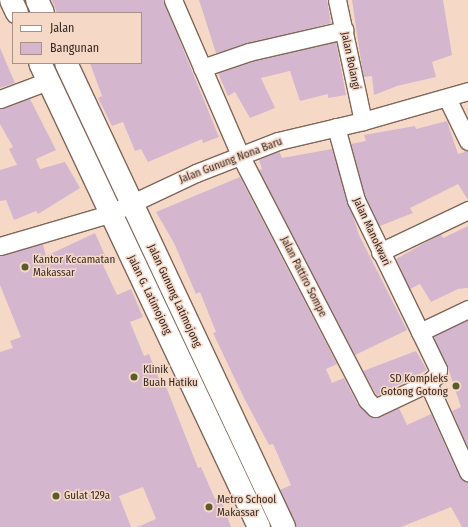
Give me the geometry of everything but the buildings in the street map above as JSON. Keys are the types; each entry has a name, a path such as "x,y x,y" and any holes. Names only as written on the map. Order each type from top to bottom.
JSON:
{"main road":[{"path":"11,0 17,12"},
{"path":"37,0 43,12"},
{"name":"Jalan Gunung Latimojong","path":"66,64 130,204 284,527"},
{"name":"Jalan G. Latimojong","path":"44,72 109,214 259,527"}],"street":[{"name":"Jalan Pattiro Sompe","path":"173,0 240,155 371,406 382,405 428,383"},
{"name":"Jalan Bolangi","path":"337,0 363,121"},
{"path":"202,68 249,52 344,30"},
{"path":"0,99 44,72"},
{"name":"Jalan Gunung Nona Baru","path":"0,246 109,214 240,155 278,141 363,121 468,91"},
{"path":"447,98 468,141"},
{"name":"Jalan Manokwari","path":"336,128 348,180 380,252 438,369 437,375 428,383"},
{"path":"380,252 468,210"},
{"path":"420,332 468,308"},
{"path":"428,383 468,472"}],"place":[{"name":"Kantor Kecamatan Makassar","path":"25,267"},
{"name":"Klinik Buah Hatiku","path":"134,377"},
{"name":"SD Kompleks Gotong Gotong","path":"456,386"},
{"name":"Gulat 129a","path":"56,496"},
{"name":"Metro School Makassar","path":"209,507"}]}
